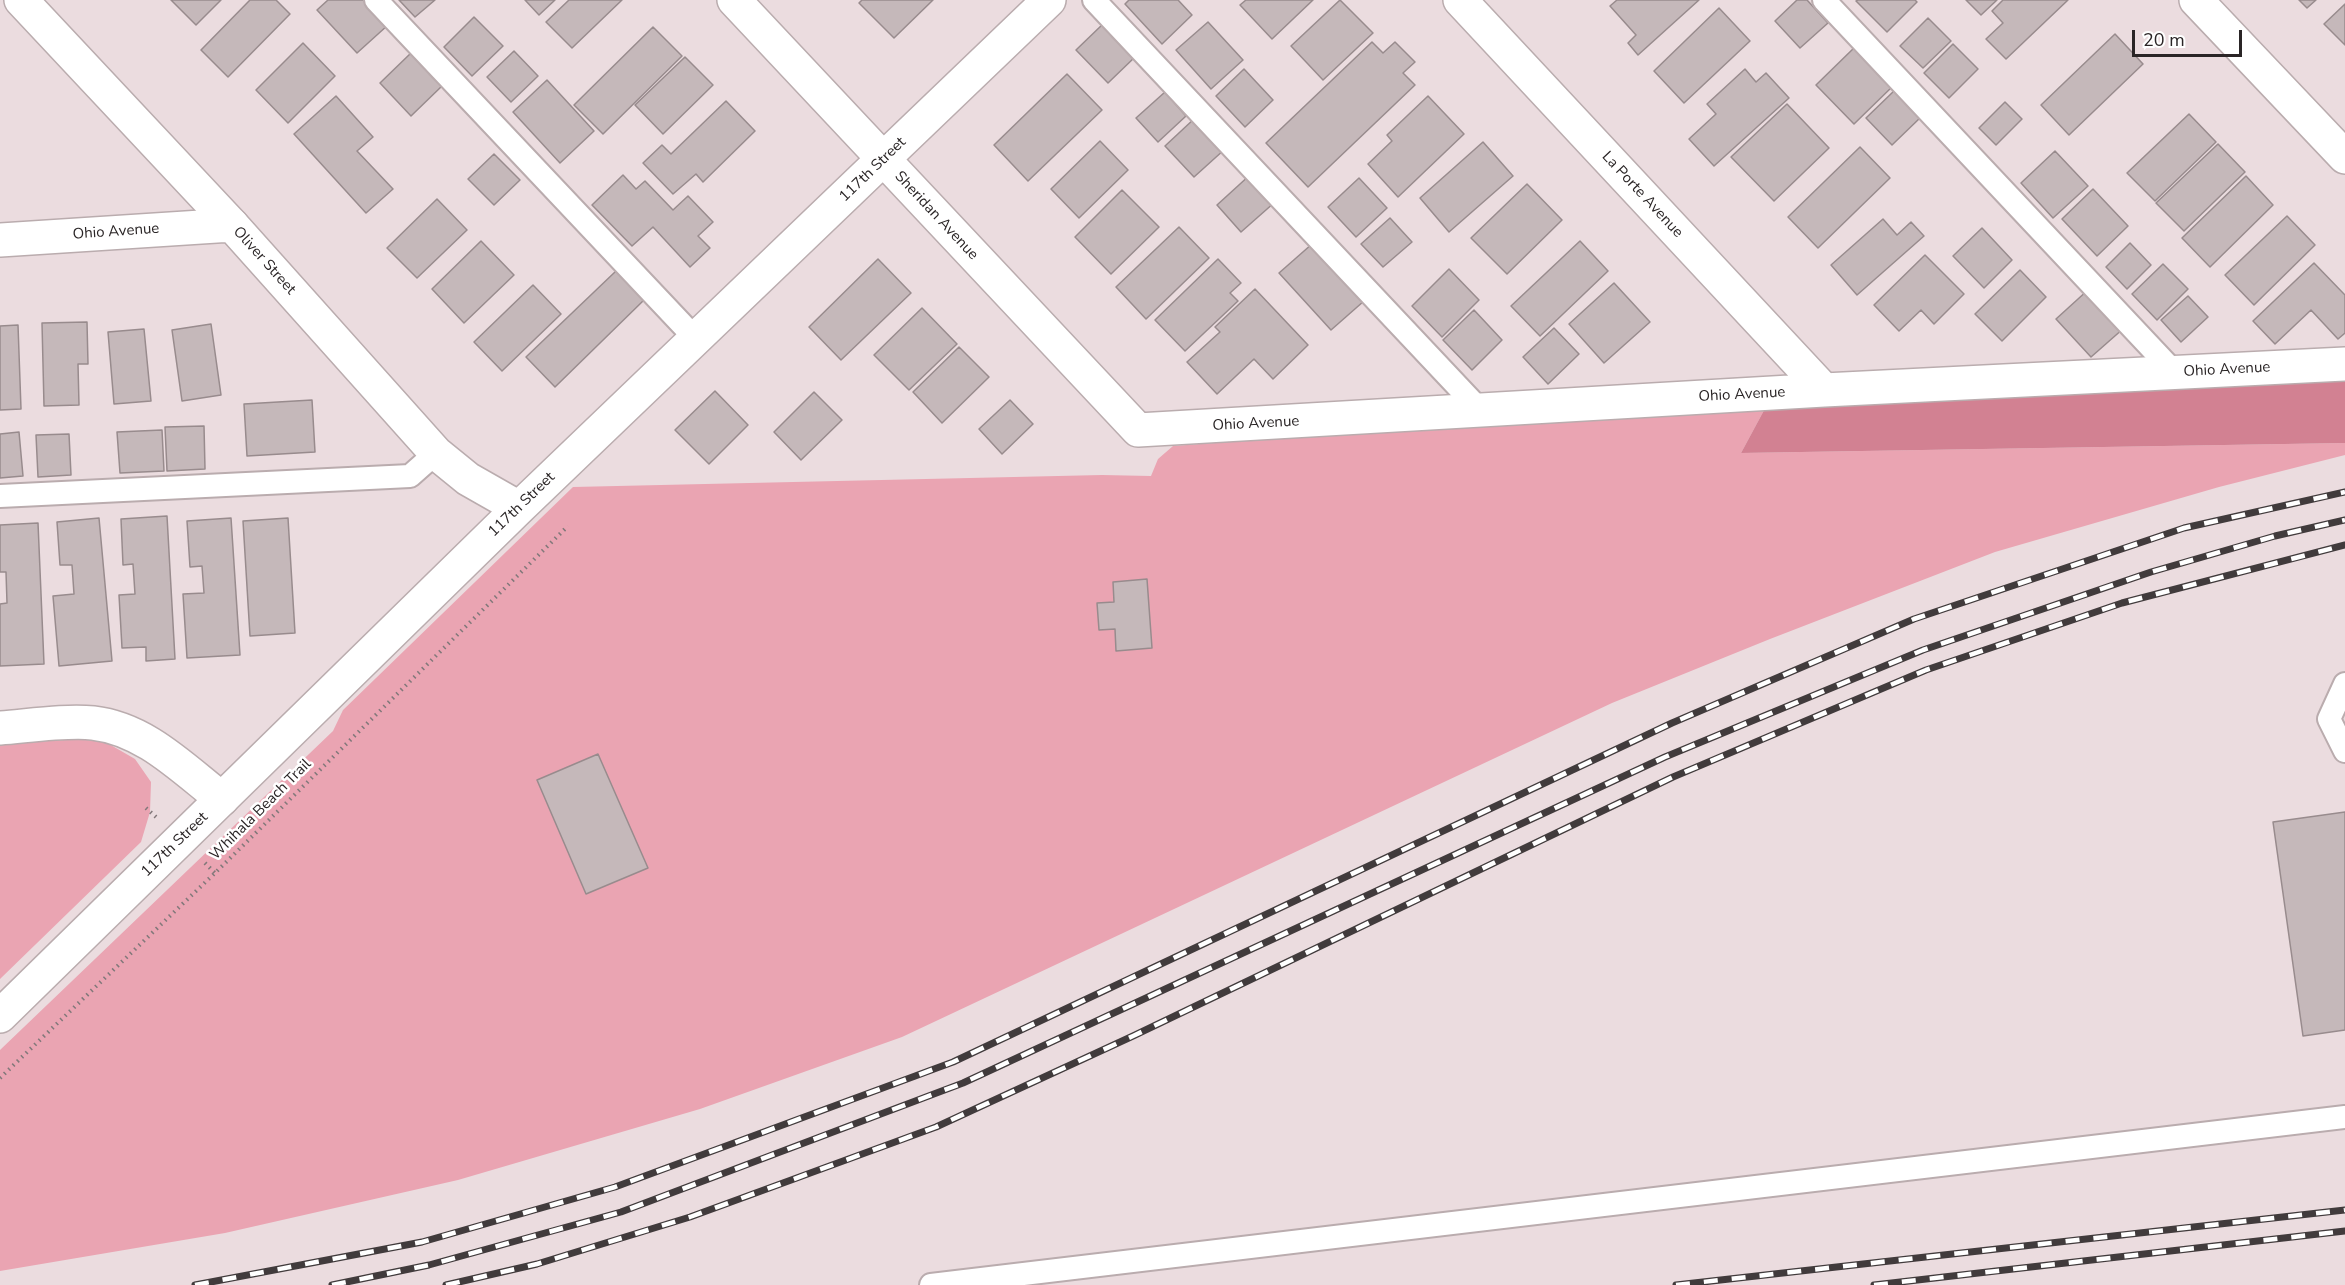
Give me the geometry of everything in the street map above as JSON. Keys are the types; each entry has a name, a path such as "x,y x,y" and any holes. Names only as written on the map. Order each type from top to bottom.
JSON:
{"street":[{"name":"Oliver Street","path":"21,0 232,225 436,453 468,479 519,508"},
{"name":"Sheridan Avenue","path":"734,0 1138,430"},
{"name":"117th Street","path":"0,1016 519,508 1049,0"},
{"name":"La Porte Avenue","path":"1460,0 1824,390"},
{"path":"2196,0 2345,157"},
{"name":"Ohio Avenue","path":"0,240 232,225"},
{"name":"Ohio Avenue","path":"1138,430 1824,390 2345,364"},
{"path":"0,728 91,723 121,729 150,742 222,799"}],"lane":[{"path":"376,0 695,338"},
{"path":"1094,0 1480,410"},
{"path":"1824,0 2175,373"},
{"path":"0,496 410,476 436,453"},
{"path":"2345,684 2329,719 2345,751"},
{"path":"931,1285 2345,1117"}],"path":[{"name":"Whihala Beach Trail","path":"0,1078 214,873 568,526"}],"shaded area":[{"path":"2345,375 2345,443 1741,453 1769,401"},
{"path":"1769,401 1741,453 2345,443 2345,455 2219,487 1995,552 1770,639 1612,703 902,1037 700,1109 458,1180 225,1233 0,1271 0,1050 333,731 343,710 573,487 1102,475 1151,476 1158,459 1173,446"},
{"path":"80,739 102,740 135,759 151,782 150,812 141,842 0,979 0,744"}],"building":[{"path":"171,0 221,0 196,25"},
{"path":"250,0 276,0 290,14 228,77 201,50"},
{"path":"328,0 365,0 388,25 357,53 317,10"},
{"path":"399,0 435,0 415,17"},
{"path":"525,0 555,0 539,15"},
{"path":"569,0 622,0 572,48 546,22"},
{"path":"862,0 933,0 894,38 859,3"},
{"path":"1129,0 1178,0 1192,15 1162,44 1125,4"},
{"path":"1246,0 1313,0 1272,39 1240,5"},
{"path":"1340,0 1373,33 1323,80 1291,46"},
{"path":"1617,0 1699,0 1638,55 1628,43 1636,35 1610,6"},
{"path":"1797,0 1807,0 1828,23 1800,48 1775,21"},
{"path":"1915,0 1917,2 1887,32 1856,1"},
{"path":"1966,0 1997,0 1981,15"},
{"path":"2003,0 2068,0 2006,59 1986,39 2003,23 1992,11"},
{"path":"2299,0 2316,0 2307,8"},
{"path":"2345,4 2345,45 2324,24"},
{"path":"1719,8 1750,41 1684,103 1654,71"},
{"path":"474,17 503,46 472,76 444,47"},
{"path":"1928,18 1951,41 1923,68 1900,46"},
{"path":"1208,22 1243,60 1211,89 1176,50"},
{"path":"1104,23 1136,56 1108,83 1076,50"},
{"path":"653,27 682,56 603,134 574,105"},
{"path":"2115,34 2143,64 2069,135 2041,105"},
{"path":"1372,42 1383,53 1395,42 1415,62 1403,73 1415,85 1308,187 1266,143"},
{"path":"303,43 335,76 288,123 256,90"},
{"path":"1953,44 1978,69 1949,98 1924,73"},
{"path":"1857,45 1895,84 1854,124 1816,85"},
{"path":"514,51 538,76 511,102 487,77"},
{"path":"412,52 443,85 411,116 380,83"},
{"path":"685,57 713,85 663,134 635,105"},
{"path":"1244,69 1273,100 1245,127 1216,96"},
{"path":"1745,69 1756,82 1766,73 1789,98 1714,166 1689,139 1716,114 1707,104"},
{"path":"1067,74 1102,110 1028,181 994,145"},
{"path":"547,80 594,131 560,163 513,112"},
{"path":"1895,90 1921,117 1892,145 1866,118"},
{"path":"1165,92 1186,116 1158,142 1136,118"},
{"path":"336,96 373,137 357,151 393,189 366,213 294,134"},
{"path":"1428,96 1464,134 1398,197 1368,164 1392,141 1387,135"},
{"path":"726,101 755,131 703,182 696,174 673,194 643,163 662,145 671,154"},
{"path":"2005,102 2022,119 1996,145 1979,128"},
{"path":"1787,104 1829,148 1774,201 1731,157"},
{"path":"2189,114 2216,142 2155,201 2127,173"},
{"path":"1195,118 1225,149 1194,177 1165,146"},
{"path":"1100,141 1128,170 1079,218 1051,189"},
{"path":"1483,142 1513,176 1449,232 1420,198"},
{"path":"2218,144 2245,172 2184,231 2156,203"},
{"path":"1860,147 1890,178 1818,248 1788,217"},
{"path":"2055,151 2088,186 2053,218 2021,183"},
{"path":"494,154 520,180 494,205 468,179"},
{"path":"1251,174 1275,202 1241,232 1217,205"},
{"path":"623,175 636,189 645,181 673,210 688,196 713,222 698,236 710,248 690,267 653,227 632,246 592,205"},
{"path":"2246,176 2273,205 2210,267 2182,238"},
{"path":"1359,178 1387,208 1356,237 1328,207"},
{"path":"1527,184 1562,220 1507,274 1471,238"},
{"path":"2093,189 2128,226 2097,256 2062,219"},
{"path":"1122,190 1159,227 1111,274 1075,237"},
{"path":"437,199 467,230 417,278 387,248"},
{"path":"2287,216 2315,245 2254,305 2225,275"},
{"path":"1390,218 1412,242 1383,267 1361,244"},
{"path":"1883,219 1897,235 1911,222 1924,236 1857,295 1831,265"},
{"path":"1179,227 1209,258 1146,319 1116,287"},
{"path":"1982,228 2012,260 1984,288 1953,256"},
{"path":"481,241 514,275 464,323 432,289"},
{"path":"1580,241 1608,271 1540,336 1511,306"},
{"path":"2130,243 2151,265 2127,289 2106,267"},
{"path":"1312,244 1364,301 1331,330 1279,273"},
{"path":"1925,255 1964,294 1934,324 1921,310 1899,331 1874,305"},
{"path":"878,259 911,293 841,360 809,327"},
{"path":"1218,259 1241,283 1230,293 1238,301 1185,351 1155,320"},
{"path":"2314,263 2345,295 2345,333 2338,339 2311,310 2275,344 2253,321"},
{"path":"2163,264 2188,289 2157,320 2132,294"},
{"path":"1449,269 1479,300 1442,337 1412,306"},
{"path":"2020,270 2046,297 2002,341 1975,314"},
{"path":"616,271 644,300 555,387 526,357"},
{"path":"1614,283 1650,322 1604,363 1569,324"},
{"path":"533,285 561,314 502,371 474,342"},
{"path":"1255,289 1308,345 1273,379 1254,359 1217,394 1187,362 1220,332 1215,327"},
{"path":"2089,289 2124,328 2091,357 2056,319"},
{"path":"2188,296 2208,317 2181,342 2161,320"},
{"path":"922,308 957,344 909,390 874,355"},
{"path":"1474,310 1502,340 1472,370 1443,340"},
{"path":"87,322 88,364 78,364 79,405 44,406 42,323"},
{"path":"211,324 221,395 182,401 172,330"},
{"path":"18,325 21,409 0,410 0,326"},
{"path":"1554,328 1579,354 1548,384 1523,357"},
{"path":"144,329 151,401 114,404 108,332"},
{"path":"959,347 989,377 942,423 913,392"},
{"path":"715,391 748,425 709,464 675,430"},
{"path":"814,392 842,420 801,460 774,432"},
{"path":"312,400 315,452 247,456 244,404"},
{"path":"1010,400 1033,424 1002,454 979,429"},
{"path":"204,426 205,469 167,471 165,427"},
{"path":"162,430 164,471 120,473 117,432"},
{"path":"19,432 23,476 0,478 0,434"},
{"path":"69,434 71,475 38,477 36,435"},
{"path":"167,516 175,659 146,661 146,647 122,648 119,595 135,594 133,564 123,565 121,519"},
{"path":"99,518 112,661 59,666 53,596 74,594 72,565 60,565 57,522"},
{"path":"231,518 240,655 187,658 183,594 204,593 202,566 190,567 187,521"},
{"path":"288,518 295,633 250,636 243,521"},
{"path":"38,523 44,664 0,666 0,604 7,603 6,572 0,572 0,525"},
{"path":"1147,579 1152,648 1116,651 1115,629 1099,630 1097,603 1114,602 1113,582"},
{"path":"598,754 648,868 586,894 537,780"},
{"path":"2345,812 2345,1030 2303,1036 2273,822"}],"railway":[{"path":"195,1285 422,1242 615,1187 953,1062 1672,723 1914,619 2184,528 2345,492"},
{"path":"332,1285 429,1265 621,1212 963,1083 1665,757 1923,650 2151,572 2275,536 2345,520"},
{"path":"446,1285 537,1264 690,1217 936,1127 1133,1036 1673,777 1926,670 2122,603 2345,545"},
{"path":"1676,1285 2345,1210"},
{"path":"1874,1285 2345,1231"}]}
